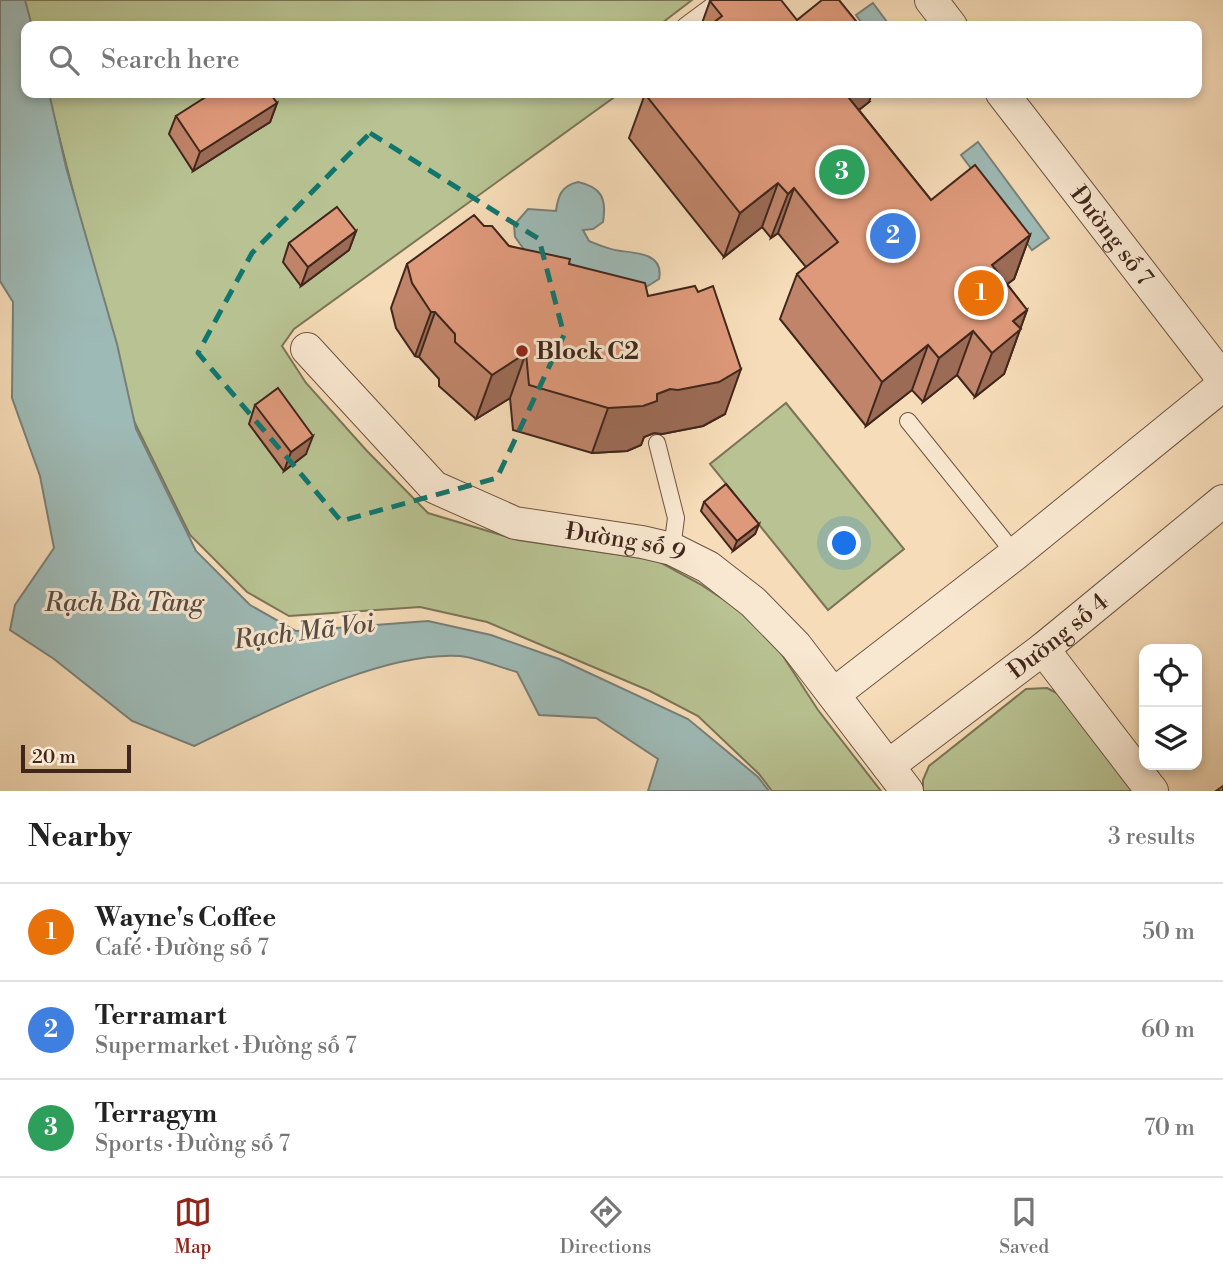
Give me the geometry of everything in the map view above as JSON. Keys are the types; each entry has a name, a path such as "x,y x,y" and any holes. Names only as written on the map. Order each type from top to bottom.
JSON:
{"street":[{"path":"931,0 947,21"},
{"name":"Đường số 7","path":"1006,98 1223,382"},
{"name":"Đường số 9","path":"307,349 434,487 515,523 672,549 708,567 753,602 796,646 907,791"},
{"path":"834,694 1015,554 1223,382"},
{"name":"Đường số 4","path":"888,766 1043,649 1223,501"},
{"path":"1043,649 1152,791"}],"lane":[{"path":"692,21 720,0"},
{"path":"908,421 1015,554"},
{"path":"657,443 676,517 672,549"}],"highlighted area":[{"path":"370,133 539,239 564,335 497,478 341,521 198,353 252,253"}],"green space":[{"path":"24,0 692,0 665,21 30,21"},
{"path":"49,98 613,98 294,329 282,346 306,383 428,513 518,540 656,560 700,584 744,613 779,650 818,710 881,791 772,791 759,774 698,716 650,691 487,622 420,607 289,616 247,592 190,535 129,411"},
{"path":"786,403 904,549 828,610 710,464"},
{"path":"1047,688 1070,700 1140,791 923,791 923,780 929,766 1026,689"}],"water":[{"name":"Rạch Bà Tàng","path":"0,0 25,0 31,21 21,21 21,98 50,98 66,167 117,344 136,429 196,551 250,605 296,631 428,621 491,635 559,659 688,719 758,777 769,791 648,791 658,759 596,718 539,715 517,672 460,656 429,657 360,673 289,701 194,746 132,721 54,659 10,630 15,605 54,548 40,476 12,398 13,302 0,281"},
{"path":"873,3 886,21 860,21 856,15"},
{"path":"978,142 1049,238 1032,250 961,155"},
{"path":"578,182 592,187 603,200 603,222 593,229 583,230 589,241 613,250 649,257 658,265 659,279 643,289 531,259 515,237 514,225 528,209 556,211 561,192"}],"building":[{"path":"781,0 797,20 822,0 839,0 856,21 716,21 722,16 710,1"},
{"path":"204,98 274,98 277,103 200,152 176,116"},
{"path":"648,98 849,98 931,200 975,165 1030,235 992,265 1027,310 1013,321 1021,329 992,353 973,331 939,358 928,345 882,382 797,274 838,242 794,188 788,194 778,183 740,213"},
{"path":"337,207 356,231 308,267 289,243"},
{"path":"474,215 484,226 492,226 509,246 570,259 569,264 645,283 648,296 695,286 698,292 713,286 741,369 719,382 678,390 670,389 657,394 657,401 643,406 608,408 529,385 526,353 492,375 455,342 455,334 435,312 431,312 412,283 407,264"},
{"path":"278,388 313,436 291,452 255,405"},
{"path":"726,484 759,524 737,541 704,502"}],"place":[{"name":"Terragym","path":"842,172"},
{"name":"Terramart","path":"893,236"},
{"name":"Wayne's Coffee","path":"981,293"},
{"name":"Block C2","path":"522,351"}],"water label":[{"name":"Rạch Mã Voi","path":"304,631"}]}
